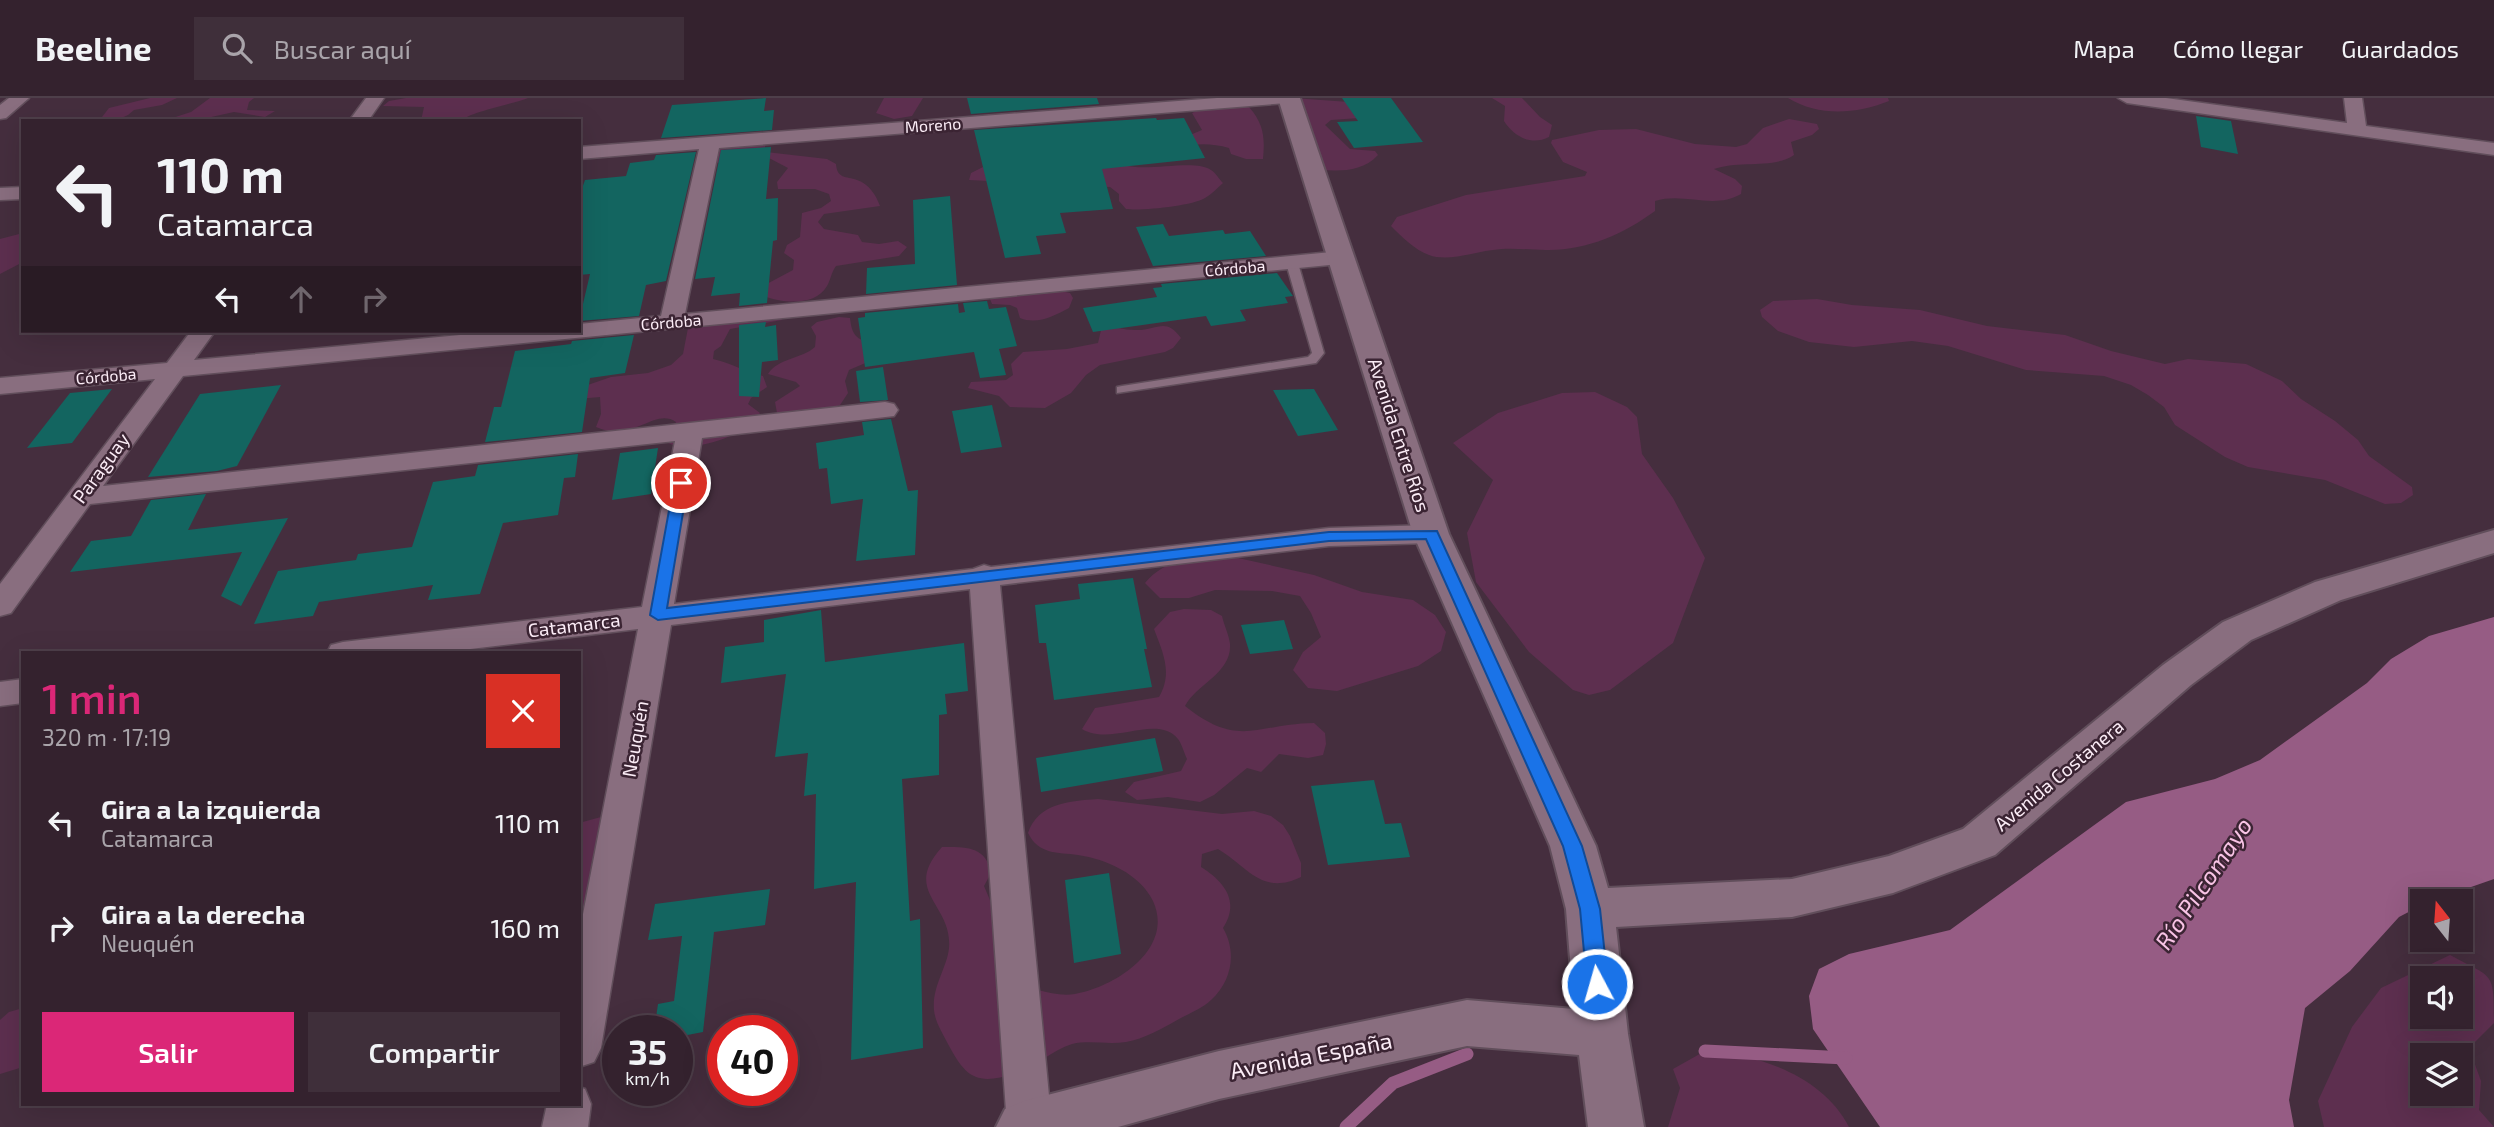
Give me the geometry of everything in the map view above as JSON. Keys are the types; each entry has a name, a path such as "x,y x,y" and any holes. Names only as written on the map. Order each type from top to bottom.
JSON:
{"street":[{"path":"0,114 20,98"},
{"path":"359,119 375,98"},
{"name":"Moreno","path":"581,153 1288,98"},
{"name":"Avenida Entre Ríos","path":"1288,98 1431,534 1573,846 1590,909 1602,1034 1616,1127"},
{"path":"2127,98 2494,149"},
{"path":"2353,98 2357,129"},
{"path":"671,322 710,143"},
{"path":"0,194 21,193"},
{"name":"Córdoba","path":"581,331 1342,258"},
{"name":"Paraguay","path":"0,606 202,333"},
{"name":"Córdoba","path":"0,386 557,333"},
{"path":"80,497 884,410"},
{"name":"Neuquén","path":"581,1037 690,430"},
{"name":"Catamarca","path":"360,651 984,575 1329,537 1431,534"},
{"name":"Avenida Costanera","path":"1590,909 1792,898 1894,874 1979,842 2177,675 2237,631 2328,591 2494,541"},
{"path":"984,575 1027,1126"},
{"path":"0,694 21,691"},
{"name":"Avenida España","path":"1027,1126 1219,1075 1467,1023 1602,1034"},
{"path":"565,1127 569,1106"}],"lane":[{"path":"1122,390 1312,360 1318,353 1292,263"}],"shaded area":[{"path":"150,98 177,98 162,105 134,110 119,119 101,119 109,108"},
{"path":"210,98 254,98 249,102 247,110 275,111 265,117 234,112 202,119 169,119 191,112"},
{"path":"406,98 528,98 464,119 421,119 424,107 383,106 389,101"},
{"path":"884,98 923,98 912,116 894,119 876,113"},
{"path":"1293,98 1349,102 1359,118 1331,120 1325,125 1350,149 1375,151 1378,155 1358,167 1320,170"},
{"path":"1492,98 1522,98 1552,125 1549,137 1536,141 1513,132 1504,121 1505,106"},
{"path":"1788,98 1888,98 1889,101 1864,109 1825,111"},
{"path":"1234,105 1249,107 1258,119 1263,138 1263,159 1246,159 1231,154 1229,148 1202,144 1177,148 1128,166 1195,165 1211,170 1223,183 1199,201 1167,207 1126,209 1119,201 1119,194 1110,187 969,180 971,173 983,167 1190,135 1202,130 1192,113 1203,108"},
{"path":"1789,119 1817,124 1819,129 1812,135 1791,142 1794,155 1777,162 1714,169 1735,179 1742,186 1741,194 1720,201 1677,198 1655,201 1655,211 1643,219 1604,240 1575,248 1506,249 1436,257 1414,247 1391,226 1397,217 1466,195 1585,176 1587,172 1563,162 1551,143 1552,140 1599,130 1636,129 1695,144 1736,147 1747,144 1763,128"},
{"path":"769,139 765,146 766,152 827,159 836,164 840,175 861,182 874,194 880,206 824,214 818,222 824,229 858,235 862,242 879,244 898,241 907,247 899,256 836,266 822,293 807,300 798,302 764,296 763,286 793,270 794,260 784,253 787,245 800,237 802,213 821,208 831,201 829,194 815,189 778,189 777,182 788,168 769,158 716,163 702,160 698,149"},
{"path":"21,234 21,263 0,274 0,239"},
{"path":"1006,293 1070,293 1073,298 1069,308 1051,317 1033,321 1020,318 1017,308 992,304 990,299"},
{"path":"1817,299 1852,305 1920,310 1987,326 2065,335 2111,351 2165,364 2188,359 2246,364 2282,381 2301,399 2335,421 2358,440 2369,456 2412,487 2413,495 2401,503 2385,504 2325,480 2248,467 2225,457 2175,425 2164,407 2148,395 2131,385 2104,376 2026,370 1948,346 1912,341 1854,347 1809,342 1778,331 1762,317 1760,310 1773,301"},
{"path":"780,316 782,320 730,329 721,346 714,351 713,359 763,376 767,387 751,398 748,404 760,413 754,421 730,436 700,445 673,445 664,440 676,422 668,419 659,419 632,429 609,431 596,427 601,414 600,397 577,399 579,388 611,377 648,373 671,365 683,354 688,328 710,322"},
{"path":"839,317 850,318 856,336 873,345 870,361 849,370 845,381 848,393 840,405 791,422 777,413 775,402 800,386 796,382 768,374 778,365 815,347 816,336 811,327 817,322"},
{"path":"1102,326 1143,330 1165,326 1181,338 1173,348 1165,352 1100,365 1086,375 1071,393 1045,408 1010,407 999,396 968,388 971,382 1006,380 1013,375 1011,364 1023,352 1067,349 1098,343"},
{"path":"1595,392 1627,407 1637,417 1642,454 1673,498 1705,558 1673,643 1610,690 1589,695 1573,690 1529,652 1476,582 1467,533 1493,480 1453,443 1498,413 1562,393"},
{"path":"1199,558 1238,558 1314,575 1362,592 1413,600 1435,615 1446,632 1441,651 1418,666 1337,691 1308,688 1293,670 1303,652 1321,637 1300,596 1272,591 1215,590 1189,598 1160,598 1145,583 1155,573 1176,562"},
{"path":"1184,609 1211,610 1222,616 1230,644 1226,663 1185,706 1204,719 1234,731 1314,723 1325,733 1323,755 1308,758 1279,754 1261,772 1247,768 1214,795 1200,802 1168,797 1137,800 1125,792 1134,782 1181,771 1187,759 1178,739 1169,732 1158,729 1094,734 1082,729 1095,708 1159,697 1166,671 1154,629 1170,612"},
{"path":"1098,799 1222,814 1254,811 1271,816 1283,825 1290,836 1301,863 1301,877 1287,882 1266,881 1256,877 1218,849 1202,854 1201,867 1223,886 1230,901 1228,919 1223,928 1230,947 1230,966 1224,984 1211,1000 1140,1038 1119,1043 1072,1044 1016,1073 991,1079 974,1076 967,1072 954,1056 935,1014 935,993 949,948 944,920 927,887 926,876 931,862 942,847 967,848 980,853 991,873 984,886 995,912 1038,990 1065,995 1091,990 1123,974 1149,950 1156,935 1158,918 1153,901 1140,883 1121,869 1089,857 1043,849 1028,833 1039,815 1056,805"},
{"path":"601,817 606,839 581,947 581,822"},
{"path":"2450,955 2471,966 2427,966"},
{"path":"2473,967 2483,973 2492,985 2494,1023 2473,1044 2410,1043 2410,1106 2473,1106 2473,1059 2481,1081 2479,1110 2494,1127 2324,1127 2318,1101 2352,1027 2381,988 2410,974 2410,1029 2473,1029"},
{"path":"21,1009 21,1068 0,1074 0,1020 9,1012"},
{"path":"1705,1051 1767,1063 1806,1081 1838,1109 1849,1127 1668,1127 1680,1088 1673,1069"}],"water":[{"name":"Río Pilcomayo","path":"2494,617 2494,879 2465,889 2410,889 2410,911 2399,917 2350,971 2305,1008 2289,1100 2294,1127 1880,1127 1813,1029 1809,996 1819,969 1849,954 1950,930 2126,802 2215,779 2260,760 2367,683 2391,659 2429,636"}],"building":[{"path":"766,98 764,111 774,110 772,130 661,138 672,105"},
{"path":"967,98 1097,98 1099,104 971,114"},
{"path":"1342,98 1391,98 1423,142 1354,148 1337,122 1358,121"},
{"path":"2196,116 2231,121 2238,154 2201,147"},
{"path":"1184,118 1205,158 1102,169 1113,209 1060,213 1066,233 1036,236 1041,254 1005,258 974,130"},
{"path":"771,147 766,199 778,198 777,240 773,241 767,303 739,306 740,293 711,296 715,277 695,279 721,150"},
{"path":"696,152 666,281 646,285 639,316 581,321 590,274 581,275 581,191 585,180 626,176 630,163 654,160 656,155"},
{"path":"950,196 957,285 866,294 867,268 915,264 913,200"},
{"path":"1163,224 1169,236 1223,230 1225,234 1250,231 1266,256 1153,266 1136,227"},
{"path":"1277,273 1293,296 1285,297 1288,303 1240,310 1246,321 1211,326 1206,316 1093,332 1083,308 1157,297 1153,288 1162,287 1161,284"},
{"path":"987,301 989,309 1006,307 1017,346 999,349 1006,375 980,378 974,352 865,367 858,318 865,317 865,313 958,304 959,313 965,312 963,303"},
{"path":"766,322 765,327 776,325 778,360 762,362 759,397 739,396 739,325"},
{"path":"634,335 625,373 590,378 582,432 485,442 494,407 501,407 515,351 571,344 572,341"},
{"path":"883,367 888,400 860,402 856,371"},
{"path":"281,385 237,466 217,471 148,477 200,394"},
{"path":"112,389 72,443 27,448 70,393"},
{"path":"1314,389 1338,430 1298,436 1273,390"},
{"path":"992,405 1002,447 961,453 952,411"},
{"path":"891,419 908,491 918,490 915,555 856,561 863,499 831,504 827,468 819,469 816,443 864,435 862,422"},
{"path":"658,448 651,494 612,500 620,453"},
{"path":"578,454 575,477 564,478 558,515 503,523 480,594 428,600 433,585 319,602 313,616 254,624 278,571 356,560 358,554 412,547 433,482 475,476 478,465"},
{"path":"206,494 188,530 288,518 241,606 221,596 242,552 70,572 91,541 131,536 151,500"},
{"path":"1133,578 1152,687 1054,700 1046,643 1039,643 1035,605 1080,599 1078,584"},
{"path":"821,610 825,662 964,643 968,691 945,694 947,714 939,715 939,775 902,779 910,921 920,919 923,1048 851,1060 856,882 814,889 816,794 804,796 808,753 775,757 786,674 721,683 725,647 764,642 764,620"},
{"path":"1284,620 1293,649 1250,654 1241,625"},
{"path":"1155,738 1163,771 1041,792 1036,758"},
{"path":"1374,780 1385,824 1401,823 1410,857 1328,865 1311,786"},
{"path":"1109,873 1121,954 1074,963 1065,880"},
{"path":"770,889 765,925 714,932 703,1032 693,1034 693,1015 656,1015 658,1004 674,1001 682,936 648,940 655,904"}],"waterway":[{"path":"1705,1051 1846,1058"},
{"path":"1346,1127 1393,1083 1467,1054"}],"route":[{"path":"681,483 658,615 1329,537 1431,534 1573,846 1590,909 1597,984"}]}
